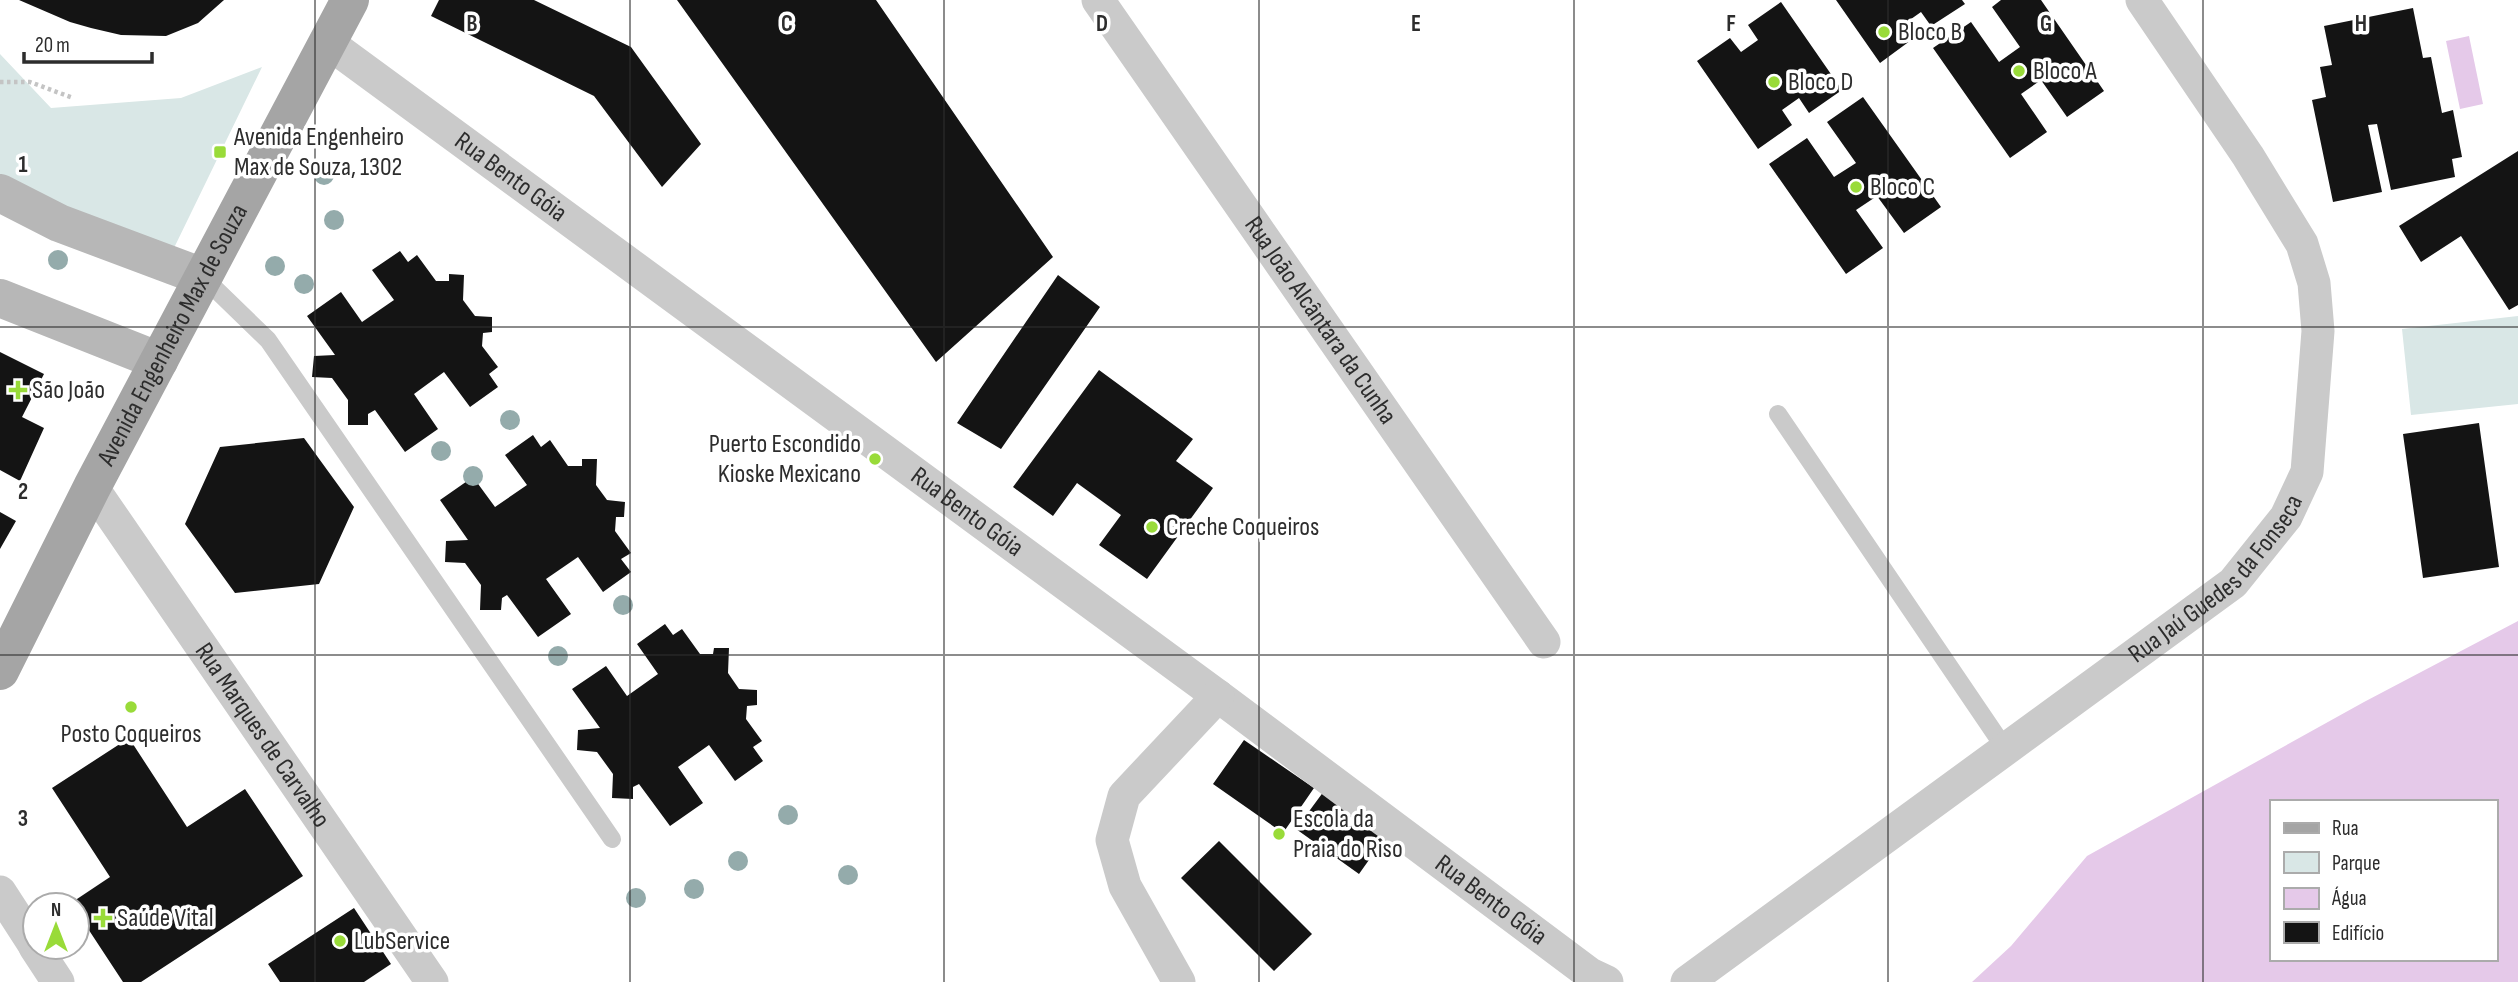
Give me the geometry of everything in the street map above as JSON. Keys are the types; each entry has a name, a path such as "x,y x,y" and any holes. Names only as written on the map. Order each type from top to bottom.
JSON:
{"main road":[{"name":"Avenida Engenheiro Max de Souza","path":"0,671 92,487 350,0"},
{"path":"0,193 59,223 203,277"},
{"path":"0,298 159,361"}],"street":[{"name":"Rua João Alcântara da Cunha","path":"1098,0 1544,642"},
{"name":"Rua Jaú Guedes da Fonseca","path":"1687,982 2233,583 2286,517 2307,472 2318,331 2314,283 2302,244 2248,156 2142,0"},
{"name":"Rua Bento Góia","path":"327,42 1218,696 1590,974 1607,982"},
{"name":"Rua Marques de Carvalho","path":"92,487 432,982"},
{"path":"1179,982 1125,886 1112,840 1124,796 1218,696"},
{"path":"0,892 21,925"},
{"path":"44,961 58,982"}],"lane":[{"path":"203,277 268,340 612,839"},
{"path":"1778,414 2006,750"}],"path":[{"path":"0,82 30,82 73,98"}],"green space":[{"path":"0,54 51,108 181,98 262,67 173,250 74,216 0,175"},
{"path":"2518,316 2518,404 2411,415 2402,329"}],"water":[{"path":"2469,36 2483,104 2460,109 2446,41"},
{"path":"2518,621 2518,982 1972,982 2011,946 2087,856 2364,702"}],"building":[{"path":"19,0 224,0 198,23 166,36 121,35 91,28"},
{"path":"439,0 534,0 631,47 701,144 662,187 594,96 431,16"},
{"path":"677,0 876,0 1053,257 936,362"},
{"name":"Bloco B","path":"1836,0 1962,0 1965,4 1931,26 1921,12 1904,24 1914,38 1880,63"},
{"name":"Bloco A","path":"2001,0 2041,0 2104,91 2067,117 2041,80 2021,94 2047,132 2010,158 1933,48 1971,22 1999,62 2020,47 1992,7"},
{"name":"Bloco D","path":"1781,2 1842,90 1809,113 1799,98 1782,110 1792,125 1758,149 1697,61 1730,38 1741,52 1758,40 1748,25"},
{"path":"2413,8 2423,58 2431,57 2442,113 2453,110 2462,157 2452,159 2455,177 2391,190 2377,124 2368,125 2382,192 2333,202 2312,100 2326,97 2320,67 2332,65 2324,26"},
{"name":"Bloco C","path":"1863,97 1941,207 1904,233 1877,196 1856,210 1883,248 1846,274 1769,164 1807,138 1834,177 1856,163 1827,122"},
{"path":"2518,151 2518,305 2509,310 2461,236 2421,262 2399,226"},
{"path":"400,251 408,262 417,255 436,281 449,281 449,274 464,275 463,300 475,316 492,317 492,332 483,333 482,346 498,367 489,374 498,387 470,407 444,372 414,394 438,429 405,452 375,410 368,414 368,425 348,425 348,400 332,378 312,377 314,356 335,355 307,316 341,292 362,322 394,300 372,270"},
{"path":"1058,275 1100,307 1001,449 957,423"},
{"path":"0,352 44,374 22,417 44,428 20,481 0,470"},
{"path":"1099,370 1193,439 1176,461 1213,488 1147,579 1099,545 1121,515 1077,483 1053,516 1013,487"},
{"path":"2479,423 2499,567 2423,578 2403,434"},
{"path":"533,435 541,447 550,440 568,466 582,466 582,459 597,459 596,485 607,500 625,502 624,517 616,517 615,531 631,553 621,559 631,572 603,592 578,557 546,579 571,614 538,637 507,595 502,598 501,610 480,610 481,585 465,563 445,562 446,541 468,540 440,500 473,477 495,507 527,485 505,455"},
{"path":"304,438 354,507 319,584 235,593 185,524 220,447"},
{"path":"0,512 16,521 0,549"},
{"path":"665,624 673,635 682,629 700,654 713,654 714,648 729,648 728,673 739,689 757,690 757,705 747,706 746,719 762,741 753,747 763,761 735,781 709,745 678,767 703,803 670,826 639,784 633,787 633,799 612,798 613,774 597,752 577,750 578,730 600,728 572,689 606,666 627,696 658,674 637,644"},
{"path":"129,738 187,827 245,789 303,876 141,982 123,982 91,933 89,891 110,877 52,788"},
{"path":"1244,740 1314,788 1283,833 1213,784"},
{"path":"1324,791 1386,836 1359,874 1296,829"},
{"path":"1219,841 1312,934 1274,971 1181,878"},
{"name":"LubService","path":"354,908 391,964 364,982 280,982 268,964"}],"place":[{"name":"Bloco B","path":"1884,32"},
{"name":"Bloco A","path":"2019,71"},
{"name":"Bloco D","path":"1774,82"},
{"name":"Avenida Engenheiro Max de Souza, 1302","path":"220,152"},
{"name":"Bloco C","path":"1856,187"},
{"name":"São João","path":"18,390"},
{"name":"Puerto Escondido Kioske Mexicano","path":"875,459"},
{"name":"Creche Coqueiros","path":"1152,527"},
{"name":"Posto Coqueiros","path":"131,707"},
{"name":"Escola da Praia do Riso","path":"1279,834"},
{"name":"Saúde Vital","path":"103,918"},
{"name":"LubService","path":"340,941"}]}
